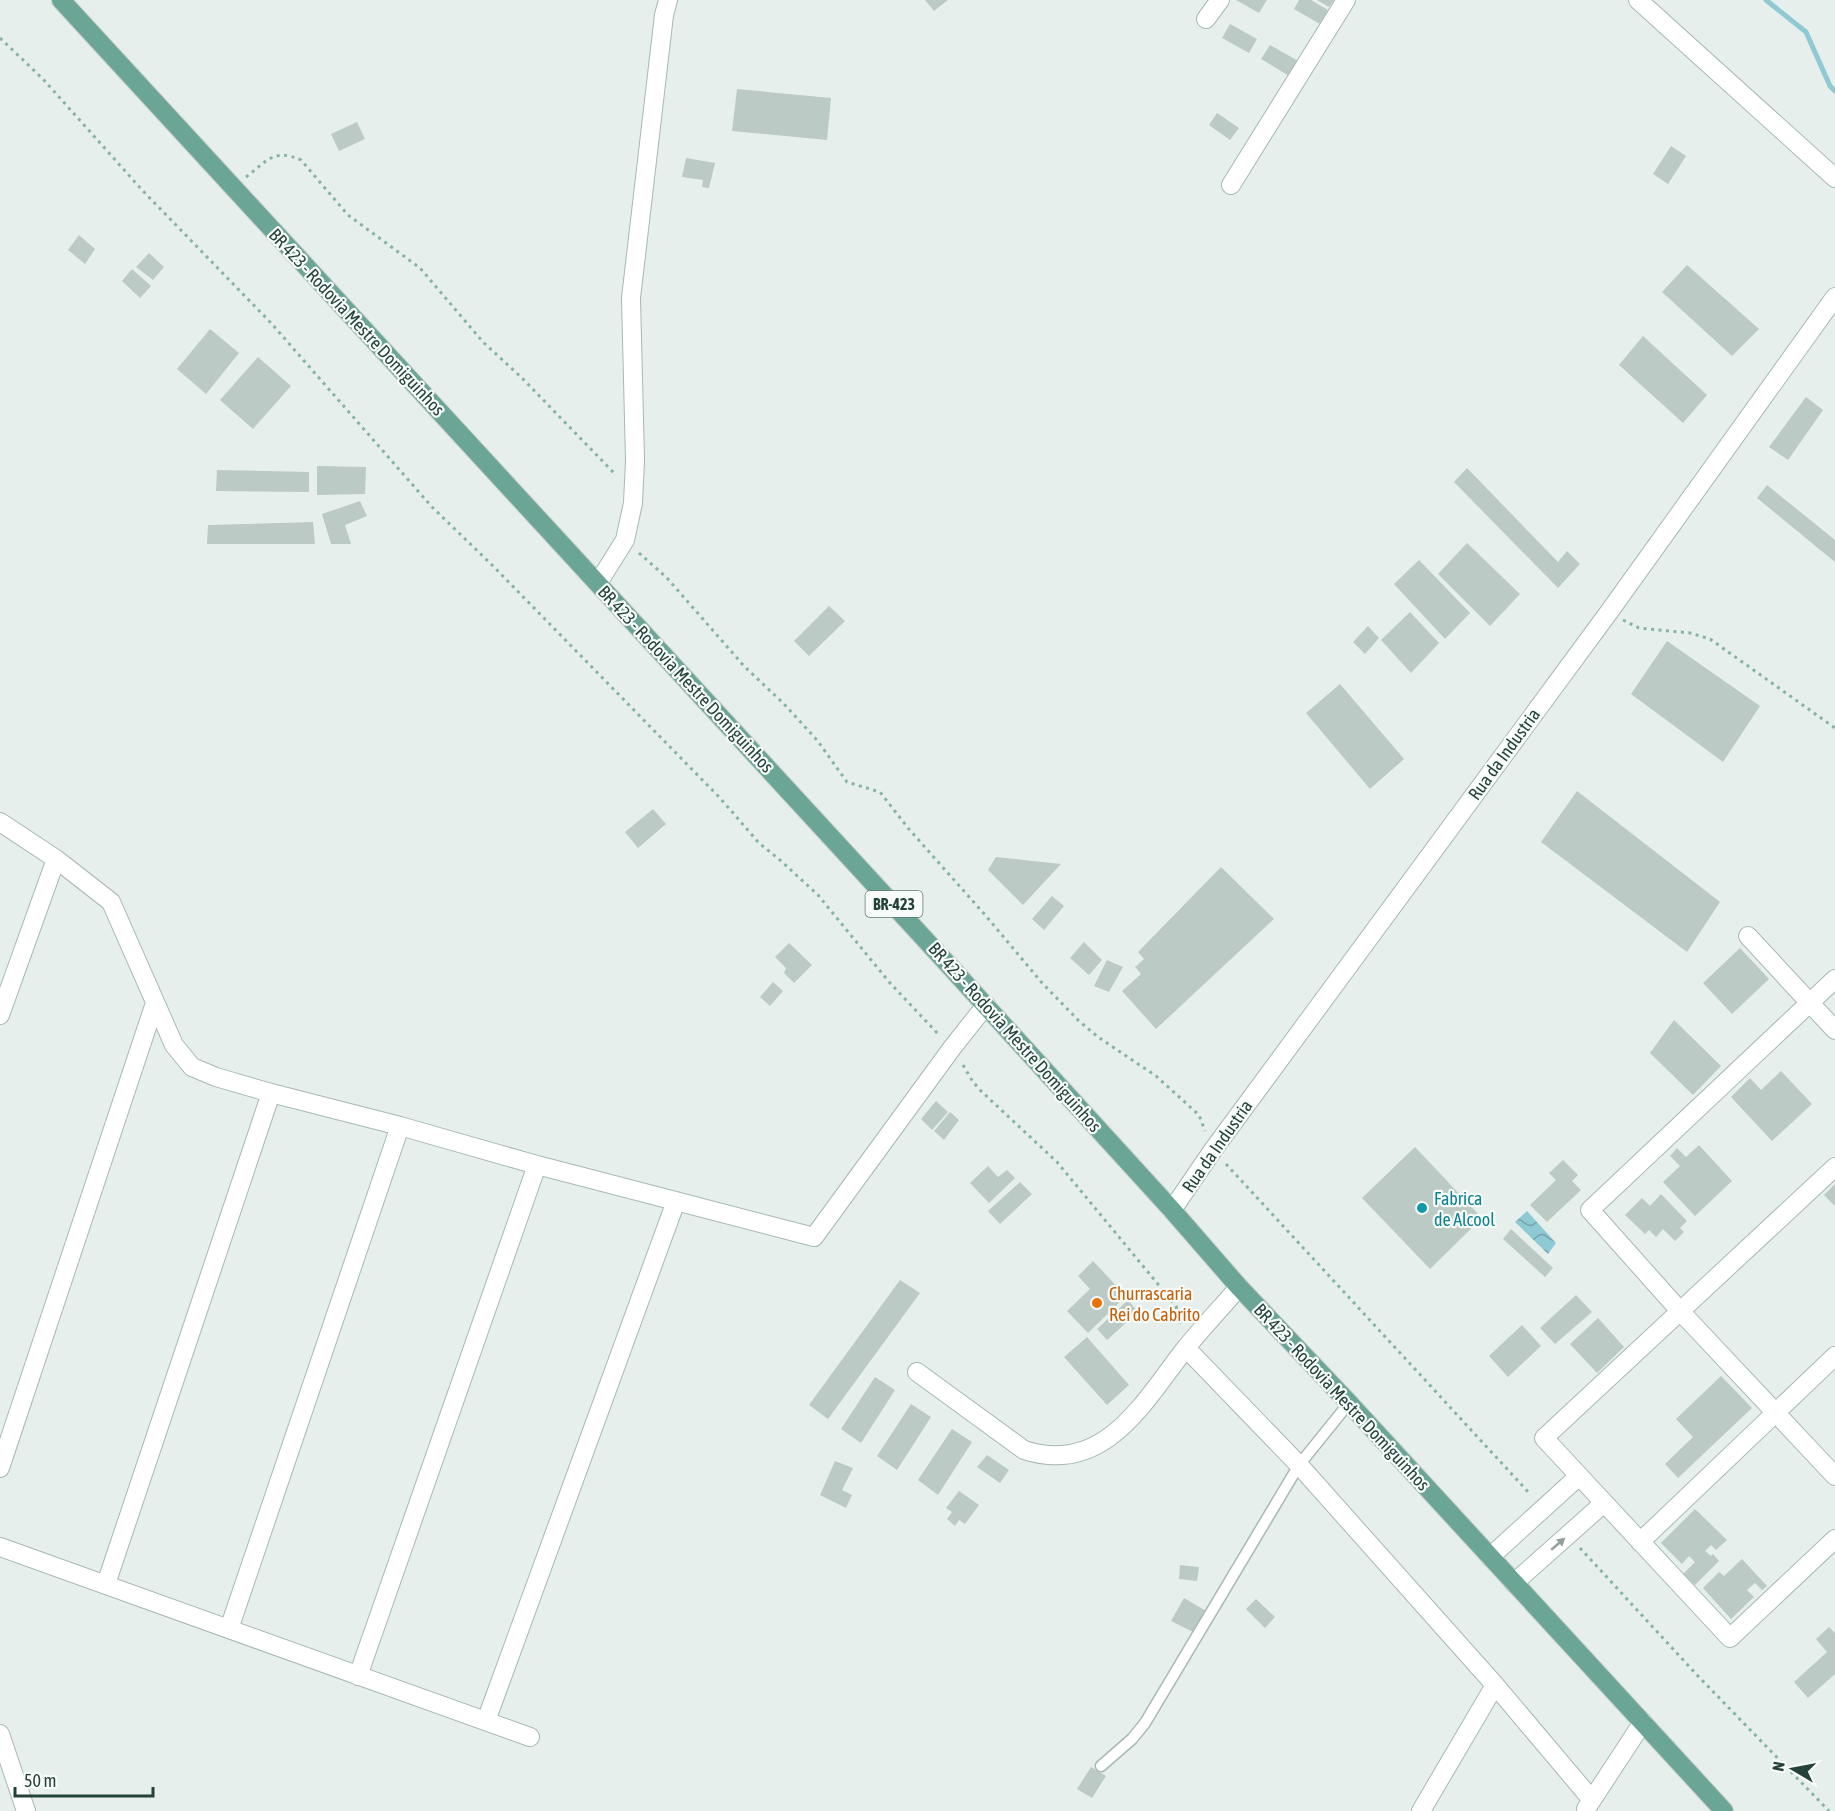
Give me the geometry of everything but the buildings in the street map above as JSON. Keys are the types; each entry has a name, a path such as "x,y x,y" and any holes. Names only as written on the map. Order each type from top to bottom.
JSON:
{"main road":[{"name":"BR 423 - Rodovia Mestre Domiguinhos","path":"62,0 986,1005 1239,1287 1349,1403 1724,1811"}],"street":[{"path":"598,583 625,540 632,516 635,460 631,298 664,15 668,0"},
{"path":"1206,19 1220,0"},
{"path":"1231,185 1346,0"},
{"path":"1638,0 1835,178"},
{"name":"Rua da Industria","path":"1172,1210 1213,1150 1609,612 1835,297"},
{"path":"0,822 56,859 111,902 174,1045 192,1066 216,1077 271,1093 400,1126 537,1166 814,1237 986,1005"},
{"path":"0,1015 56,859"},
{"path":"1748,936 1835,1030"},
{"path":"1835,979 1590,1210 1680,1311 1835,1476"},
{"path":"0,1468 155,1003"},
{"path":"106,1584 271,1093"},
{"path":"229,1629 400,1126"},
{"path":"358,1676 537,1166"},
{"path":"1835,1167 1544,1438 1730,1638 1835,1539"},
{"path":"486,1721 676,1201"},
{"path":"916,1372 1024,1450 1043,1456 1075,1453 1094,1446 1113,1435 1143,1407 1186,1348 1239,1287"},
{"path":"1186,1348 1299,1465 1495,1685 1589,1806 1643,1722"},
{"path":"1640,1542 1835,1356"},
{"path":"1490,1557 1579,1476"},
{"path":"1514,1582 1604,1503"},
{"path":"0,1547 530,1737"},
{"path":"1421,1811 1495,1685"},
{"path":"0,1734 26,1811"}],"lane":[{"path":"1101,1766 1132,1739 1145,1723 1299,1465 1349,1403"}],"path":[{"path":"0,38 43,79 142,190 271,323 432,507 492,565 720,798 759,843 818,896 890,983 952,1048 973,1082 1057,1162 1176,1306 1186,1348"},
{"path":"233,187 273,157 281,154 301,160 348,215 420,268 483,342 522,378 617,476"},
{"path":"625,540 668,578 744,666 817,740 847,782 879,792 1064,1006 1098,1037 1156,1076 1199,1115 1213,1150 1544,1508"},
{"path":"1609,612 1639,628 1690,633 1710,639 1835,728"},
{"path":"1568,1535 1696,1674 1829,1811"}],"water":[{"path":"1527,1211 1556,1243 1548,1254 1515,1222"}],"waterway":[{"path":"1766,0 1806,32 1830,86 1835,91"}],"place":[{"name":"Fabrica de Alcool","path":"1422,1208"},
{"name":"Churrascaria Rei do Cabrito","path":"1097,1303"}]}
